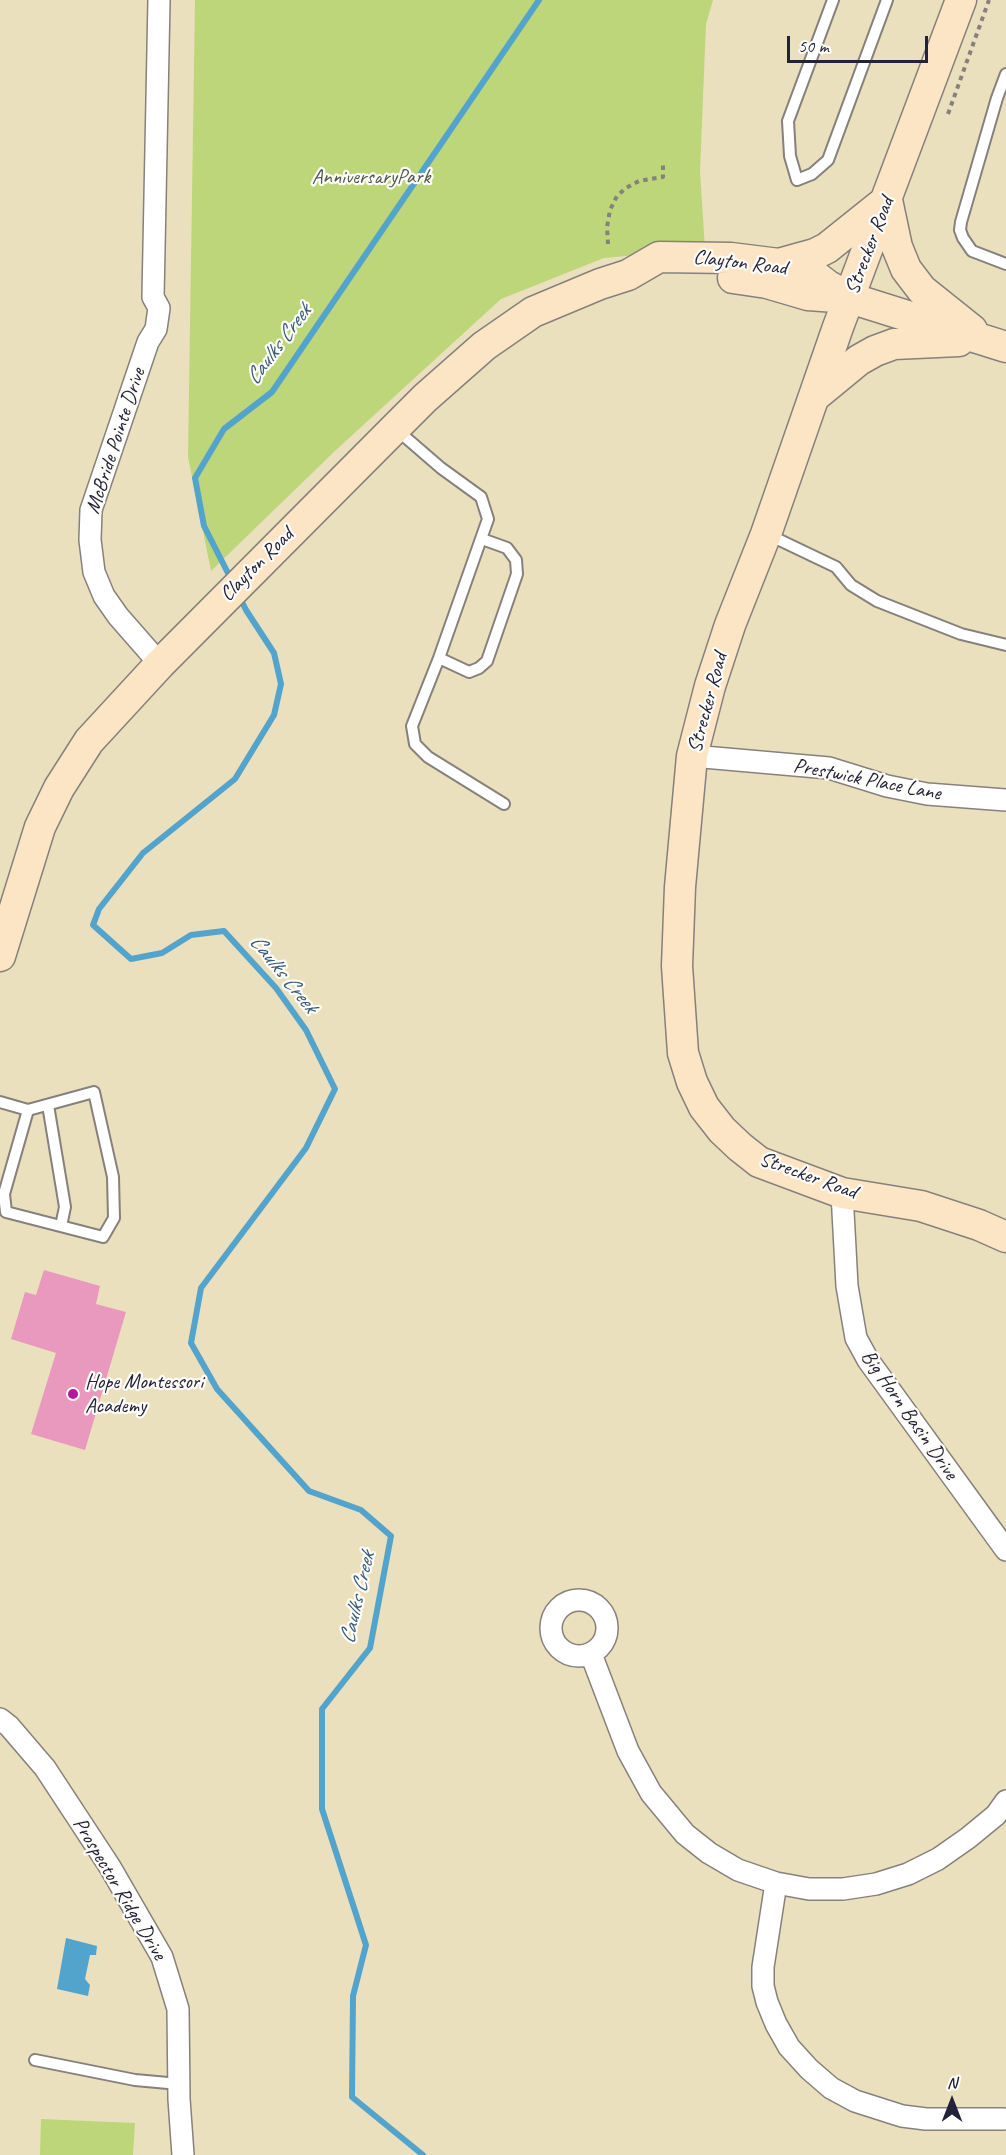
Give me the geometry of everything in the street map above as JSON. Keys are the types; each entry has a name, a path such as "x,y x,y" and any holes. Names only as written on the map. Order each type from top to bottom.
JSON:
{"main road":[{"name":"Strecker Road","path":"961,0 813,399 766,534 730,625 710,686 692,756 680,887 676,966 683,1053 686,1063 705,1107 722,1130 740,1148 759,1162 842,1193 921,1206 979,1225 1006,1237"},
{"path":"779,264 815,254 827,248 887,200 897,247 906,269 922,290 996,344"},
{"name":"Clayton Road","path":"0,956 40,827 59,788 89,741 160,664 425,398 484,346 533,312 628,275 659,256 731,258 779,264 814,275 826,285 850,298 996,344"},
{"name":"Clayton Road","path":"628,275 661,278 730,278 767,283 808,295 850,298"},
{"path":"813,399 859,360 874,351 894,344 936,340 996,344"}],"street":[{"name":"McBride Pointe Drive","path":"159,0 153,297 146,308 143,327 148,342 91,510 90,540 94,572 104,596 118,616 160,664"},
{"name":"Prestwick Place Lane","path":"692,756 829,768 887,786 927,794 1006,800"},
{"name":"Big Horn Basin Drive","path":"842,1193 847,1286 856,1338 868,1360 1006,1550"},
{"path":"591,1654 628,1751 651,1793 685,1834 709,1853 738,1870 776,1883 809,1889 843,1889 876,1884 908,1874 938,1859 996,1815 1006,1801"},
{"name":"Prospector Ridge Drive","path":"0,1719 9,1726 45,1768 110,1867 162,1956 178,2009 183,2155"},
{"path":"776,1883 763,1967 763,1986 776,2024 789,2047 809,2069 831,2088 855,2101 902,2116 926,2119 1005,2121"}],"lane":[{"path":"833,0 788,121 790,156 797,180 812,174 828,160 887,0"},
{"path":"1006,74 997,98 960,230 972,251 1006,264"},
{"path":"395,428 441,468 481,497 488,519 483,539 412,726 415,744 428,757 504,804"},
{"path":"766,534 836,567 851,585 878,601 961,634 1006,645"},
{"path":"439,658 469,672 479,668 487,661 517,574 516,560 507,548 483,539"},
{"path":"0,1102 28,1110 94,1092 112,1177 114,1218 104,1237 6,1212 4,1194 28,1110"},
{"path":"48,1105 65,1207 61,1226"},
{"path":"35,2060 135,2080 179,2084"}],"path":[{"path":"948,114 989,0"},
{"path":"608,244 607,227 610,210 617,196 639,181 663,177 663,165"}],"green space":[{"name":"AnniversaryPark","path":"195,0 713,0 706,24 700,171 705,249 604,258 501,299 336,450 211,571 188,457"},
{"path":"41,2119 135,2123 133,2155 40,2155"}],"water":[{"path":"66,1938 97,1946 96,1955 90,1955 85,1979 90,1985 88,1996 57,1989"}],"building":[{"name":"Hope Montessori Academy","path":"44,1270 100,1286 96,1304 126,1312 85,1450 31,1434 56,1353 11,1339 25,1292 36,1295"}],"waterway":[{"name":"Caulks Creek","path":"232,581 204,526 195,478 224,429 272,392 539,0"},
{"name":"Caulks Creek","path":"239,596 274,653 281,684 274,715 235,779 143,853 99,909 93,925 131,959 162,953 191,935 224,931 276,988 306,1030 335,1089 306,1148 201,1288 191,1343 217,1389 309,1491 361,1510 391,1536 370,1648 322,1709 322,1809 366,1945 353,1996 352,2097 423,2155"}],"place":[{"name":"Hope Montessori Academy","path":"73,1394"}]}
